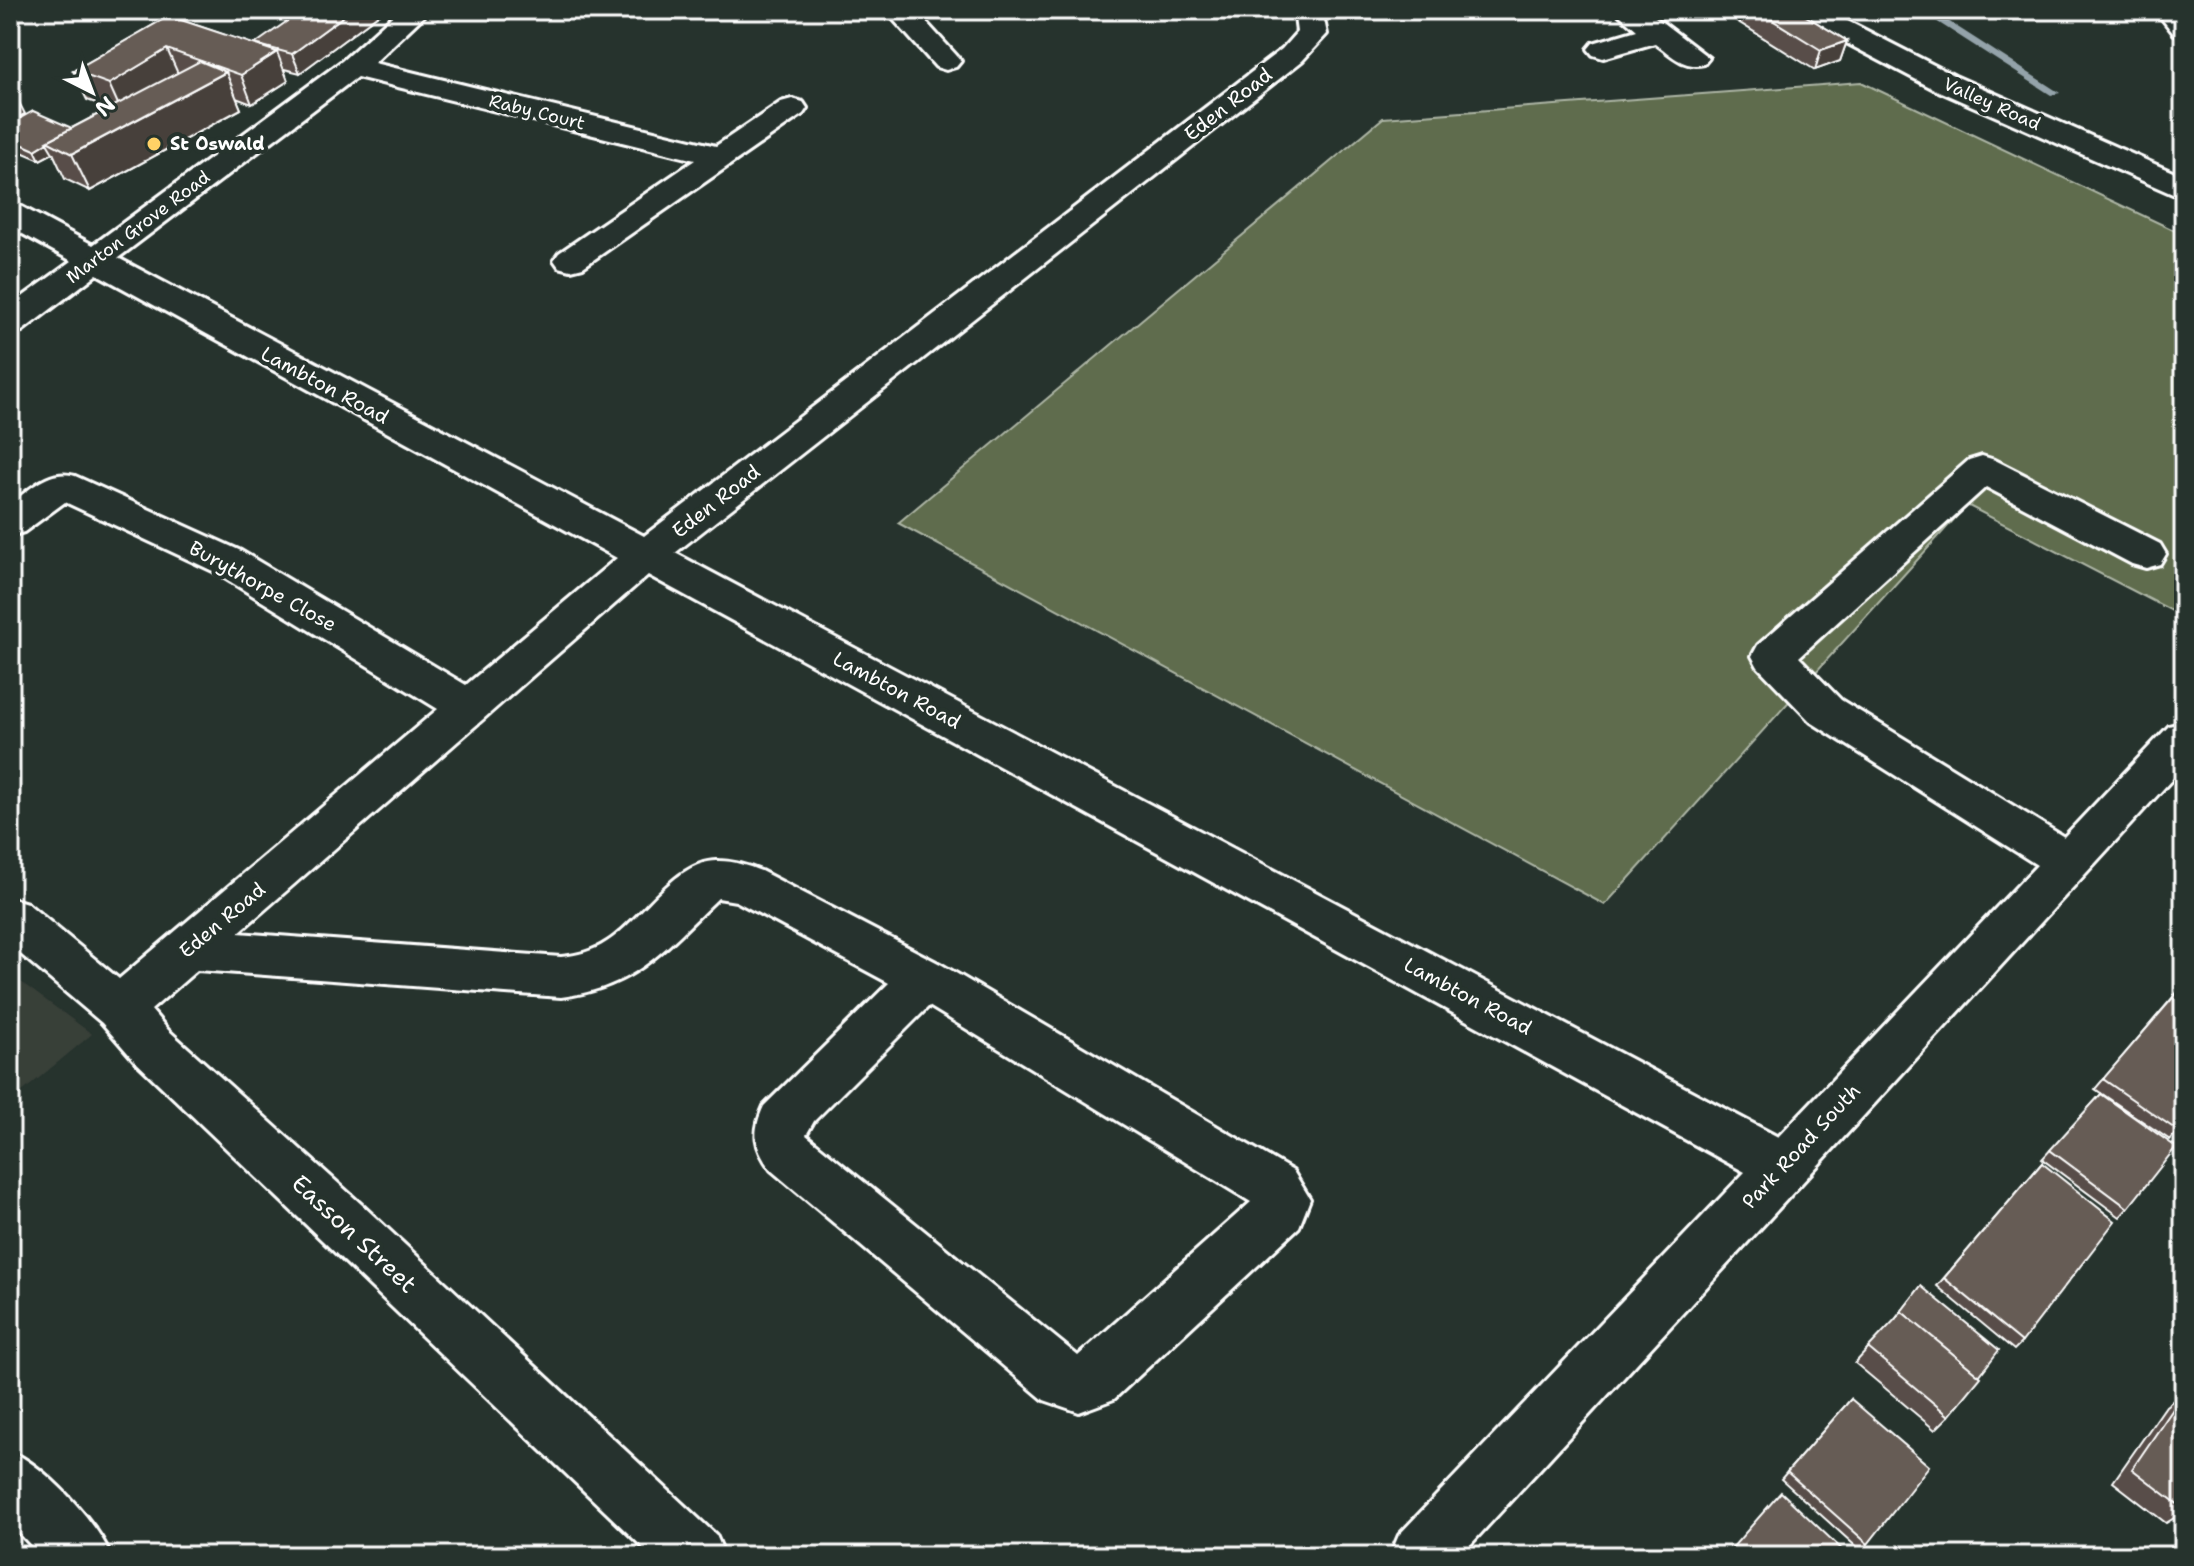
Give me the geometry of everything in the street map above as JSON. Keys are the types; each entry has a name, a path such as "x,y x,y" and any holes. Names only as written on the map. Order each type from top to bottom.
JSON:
{"street":[{"name":"Marton Grove Road","path":"10,323 352,67 416,10"},
{"path":"899,10 946,61"},
{"name":"Eden Road","path":"119,1008 646,555 1292,55 1312,34 1308,10"},
{"path":"1628,10 1694,58"},
{"name":"Valley Road","path":"1805,10 1859,42 1928,75 2184,189"},
{"path":"2169,10 2184,28"},
{"path":"1603,49 1659,33"},
{"name":"Raby Court","path":"352,67 721,157"},
{"path":"571,260 792,108"},
{"name":"Lambton Road","path":"10,214 92,261 1783,1166"},
{"path":"2068,862 1826,711 1773,656 1982,469 2146,554"},
{"name":"Burythorpe Close","path":"10,523 62,485 227,561 470,708"},
{"name":"Park Road South","path":"1420,1556 2184,738"},
{"path":"188,949 561,977 592,973 626,955 703,883 717,879 745,884 925,979 1275,1188 1284,1199 1280,1210 1094,1379 1079,1384 1064,1380 789,1153 780,1141 782,1122 796,1105 925,979"},
{"name":"Easson Street","path":"10,917 119,1008 151,1045 342,1221 695,1556"},
{"path":"10,1480 81,1556"}],"shaded area":[{"path":"10,974 92,1034 10,1102"}],"green space":[{"path":"1861,82 2184,235 2184,617 1967,505 1605,905 898,523 1383,118"}],"building":[{"path":"303,10 352,10 292,54 255,44"},
{"path":"1756,10 1796,10 1847,41 1821,50"},
{"path":"169,16 277,52 241,75 167,49 109,84 73,71"},
{"path":"200,61 226,72 72,154 47,141"},
{"path":"33,111 72,128 35,150 10,139 10,124"},
{"path":"2184,985 2184,1123 2178,1131 2103,1079"},
{"path":"2101,1094 2176,1147 2128,1208 2050,1150"},
{"path":"2042,1163 2115,1221 2022,1342 1944,1278"},
{"path":"1921,1286 1999,1350 1979,1376 1902,1312 1897,1317"},
{"path":"1902,1312 1981,1377 1949,1416 1868,1348"},
{"path":"2184,1393 2184,1509 2132,1469"},
{"path":"1851,1399 1929,1466 1868,1544 1787,1472"},
{"path":"1781,1492 1849,1556 1725,1556"}],"waterway":[{"path":"1924,10 2055,93"}],"place":[{"name":"St Oswald","path":"154,144"}]}
